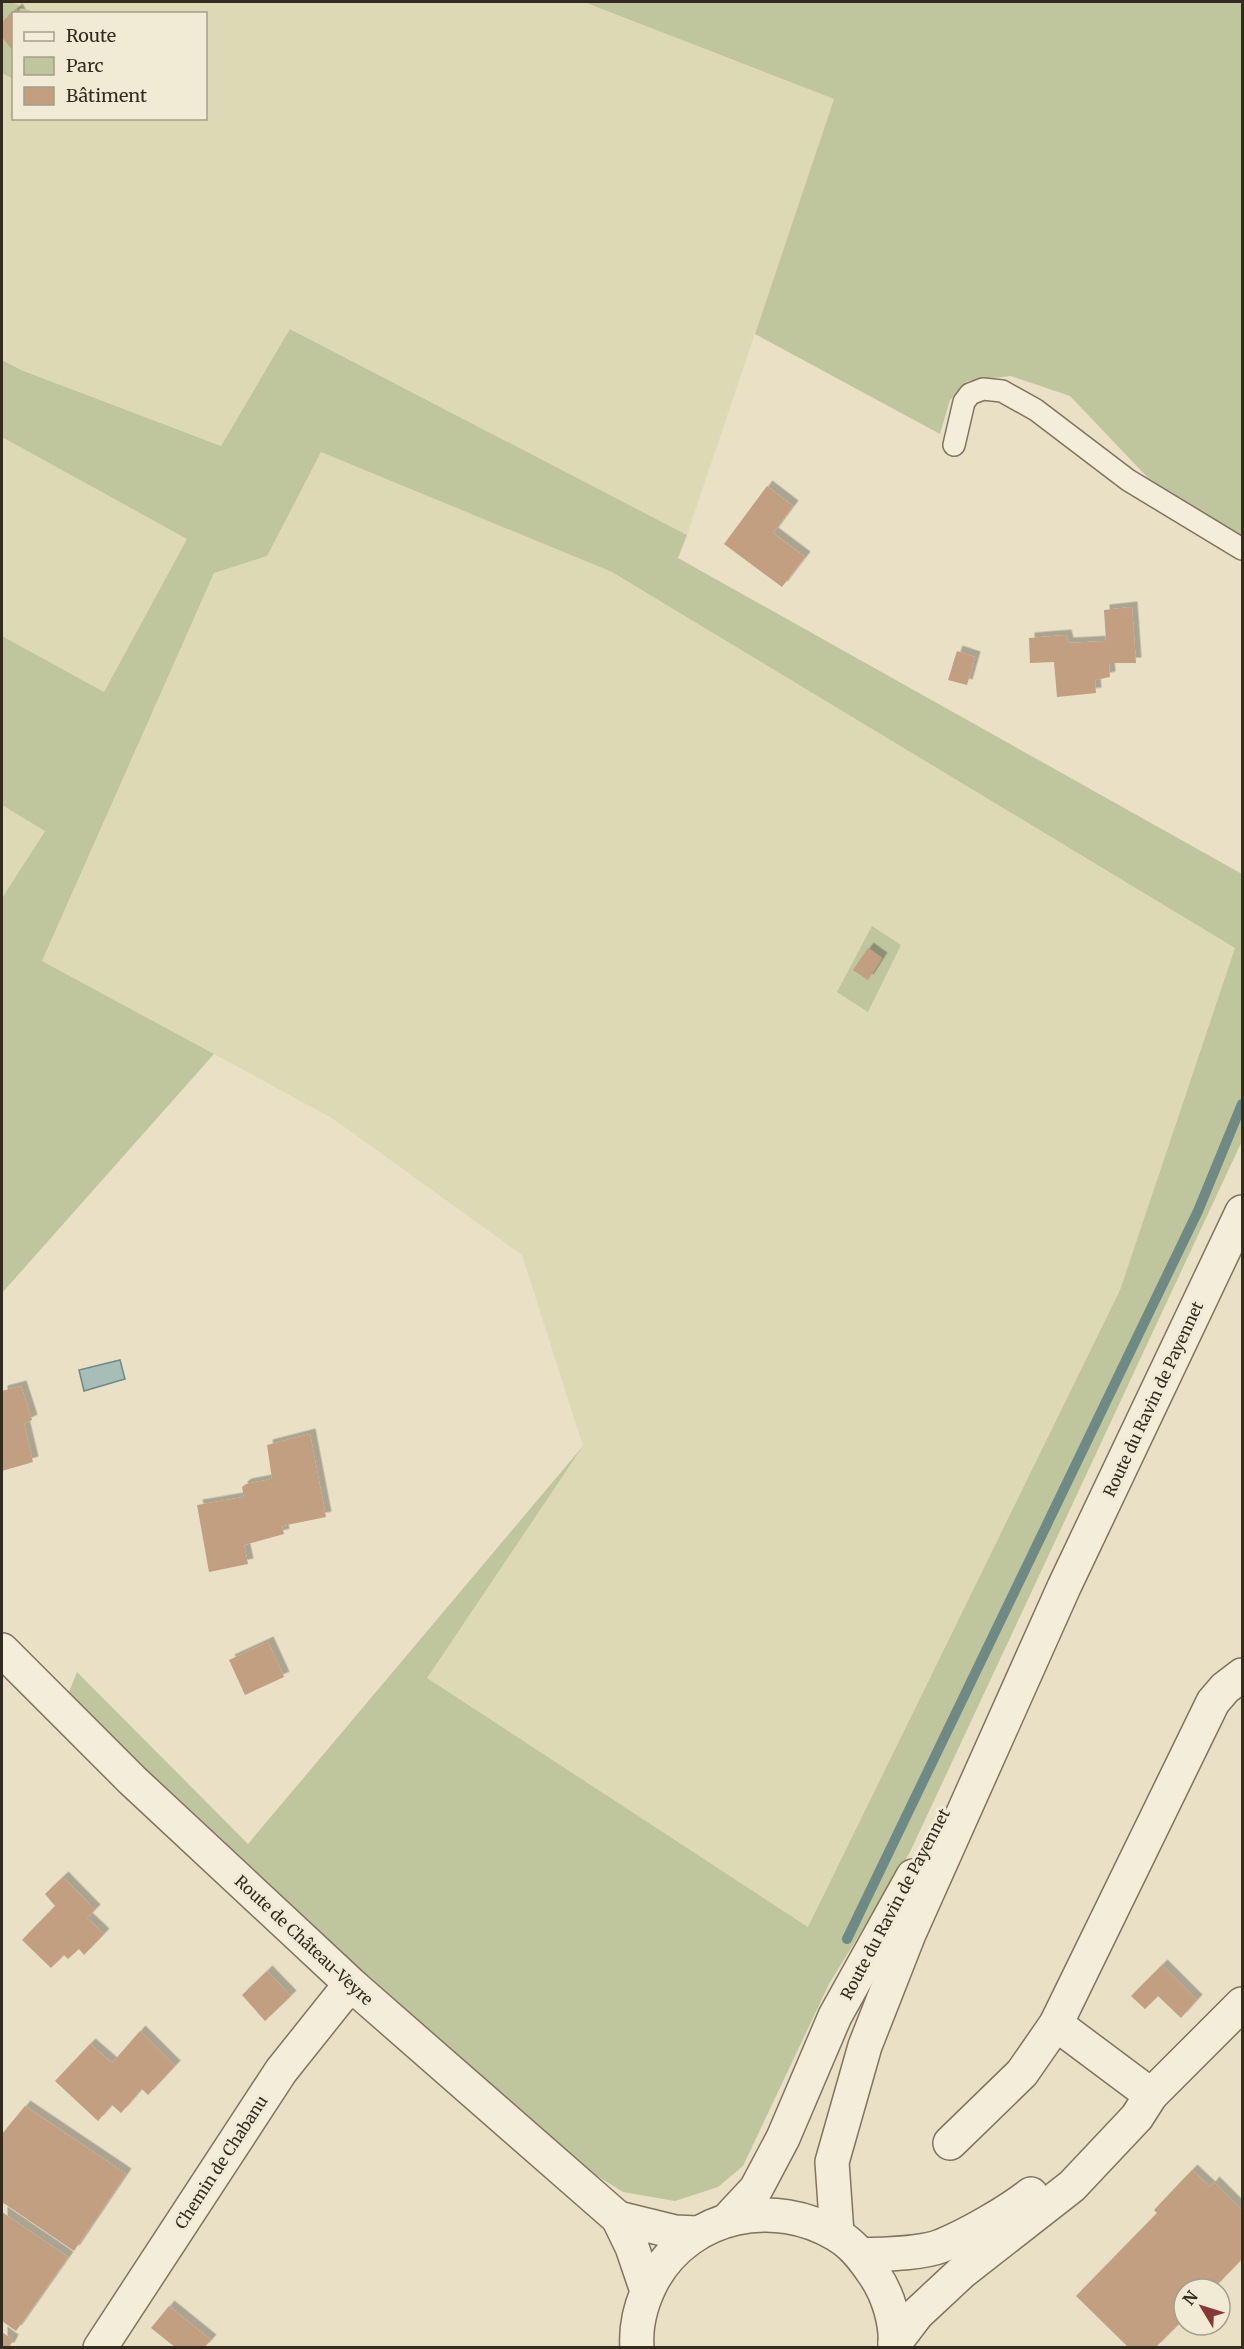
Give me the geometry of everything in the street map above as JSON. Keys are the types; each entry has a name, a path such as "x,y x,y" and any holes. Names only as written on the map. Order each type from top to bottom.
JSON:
{"street":[{"name":"Route du Ravin de Payennet","path":"837,2234 832,2162 865,2046 909,1934 1064,1587 1242,1212"},
{"name":"Route du Ravin de Payennet","path":"728,2219 756,2188 783,2138 835,2016 905,1892 977,1745 1064,1587"},
{"name":"Route de Château-Veyre","path":"2,1650 132,1780 354,1987 618,2218 632,2247 647,2291"},
{"path":"950,2143 1022,2073 1056,2024 1213,1702 1225,1688 1242,1675"},
{"name":"Chemin de Chabanu","path":"100,2348 281,2071 340,1997 354,1987"},
{"path":"895,2345 917,2314 962,2272 1072,2186 1144,2106 1242,2004"},
{"path":"1056,2024 1144,2106"},
{"path":"861,2255 891,2254 940,2246 1014,2207 1144,2106"},
{"path":"632,2343 639,2312 647,2291 677,2249 697,2233 728,2219 765,2213 802,2218 837,2234 861,2255 880,2282 892,2312 895,2345"},
{"name":"Route de Château-Veyre","path":"618,2218 675,2232 697,2233"}],"lane":[{"path":"954,445 964,402 970,394 983,389 1002,391 1036,410 1128,480 1242,549"}],"shaded area":[{"path":"12,2 584,2 834,99 687,535 291,329 221,446 21,370 2,360 2,73 12,78 12,120 207,120 207,12 33,12"},
{"path":"2,437 187,539 104,692 2,636"},
{"path":"320,451 612,572 1235,948 1120,1290 808,1927 426,1678 583,1446 522,1255 332,1118 42,961 214,573 267,556","holes":["872,926 901,945 868,1012"]},
{"path":"2,805 45,830 2,898"}],"green space":[{"path":"2,2 12,2 33,12 12,12 12,78 2,73"},
{"path":"584,2 1242,2 1242,537 1151,481 1070,396 1011,376 967,381 950,400 940,434 755,334 834,99"},
{"path":"290,329 687,535 678,558 1242,874 1242,1141 910,1852 829,1984 743,2166 718,2187 675,2201 623,2192 570,2159 217,1849 67,1697 77,1672 248,1844 583,1446 427,1678 808,1927 1120,1290 1235,948 612,572 321,452 267,556 214,573 42,961 214,1054 2,1293 2,898 45,831 2,805 2,636 104,692 187,539 2,437 2,360 21,370 221,446"},
{"path":"872,926 901,945 868,1012 837,992"}],"water":[{"path":"120,1360 125,1379 84,1391 79,1370"}],"building":[{"path":"12,13 12,50 2,37 2,22"},
{"path":"767,486 793,506 773,533 805,557 782,587 724,544"},
{"path":"1132,607 1136,663 1109,663 1110,677 1095,680 1096,693 1057,697 1054,662 1030,663 1029,638 1066,635 1068,643 1106,641 1104,610"},
{"path":"957,651 975,657 967,685 948,680"},
{"path":"868,948 882,958 868,980 853,970"},
{"path":"21,1386 32,1420 24,1424 33,1462 2,1471 2,1391"},
{"path":"310,1434 326,1517 282,1526 284,1534 244,1545 248,1564 209,1572 197,1505 244,1497 242,1487 246,1484 272,1479 267,1445"},
{"path":"268,1642 284,1677 245,1695 229,1660"},
{"path":"63,1877 95,1910 87,1918 104,1934 84,1955 79,1949 68,1959 64,1955 51,1968 22,1940 55,1906 45,1894"},
{"path":"1162,1965 1197,2000 1181,2018 1158,1996 1145,2009 1131,1996"},
{"path":"267,1971 291,1996 265,2021 242,1995"},
{"path":"140,2031 175,2066 148,2095 142,2089 121,2113 112,2105 98,2121 55,2081 90,2044 112,2063"},
{"path":"25,2106 126,2174 74,2251 2,2202 2,2134"},
{"path":"1192,2170 1210,2187 1214,2182 1242,2210 1242,2259 1225,2277 1172,2277 1172,2331 1155,2348 1129,2348 1076,2296 1157,2213 1154,2210"},
{"path":"2,2212 68,2257 16,2331 2,2321"},
{"path":"169,2306 211,2340 204,2348 176,2348 151,2328"},
{"path":"2,2332 13,2340 9,2348 2,2348"}],"waterway":[{"path":"847,1939 1198,1211 1242,1104"}]}
